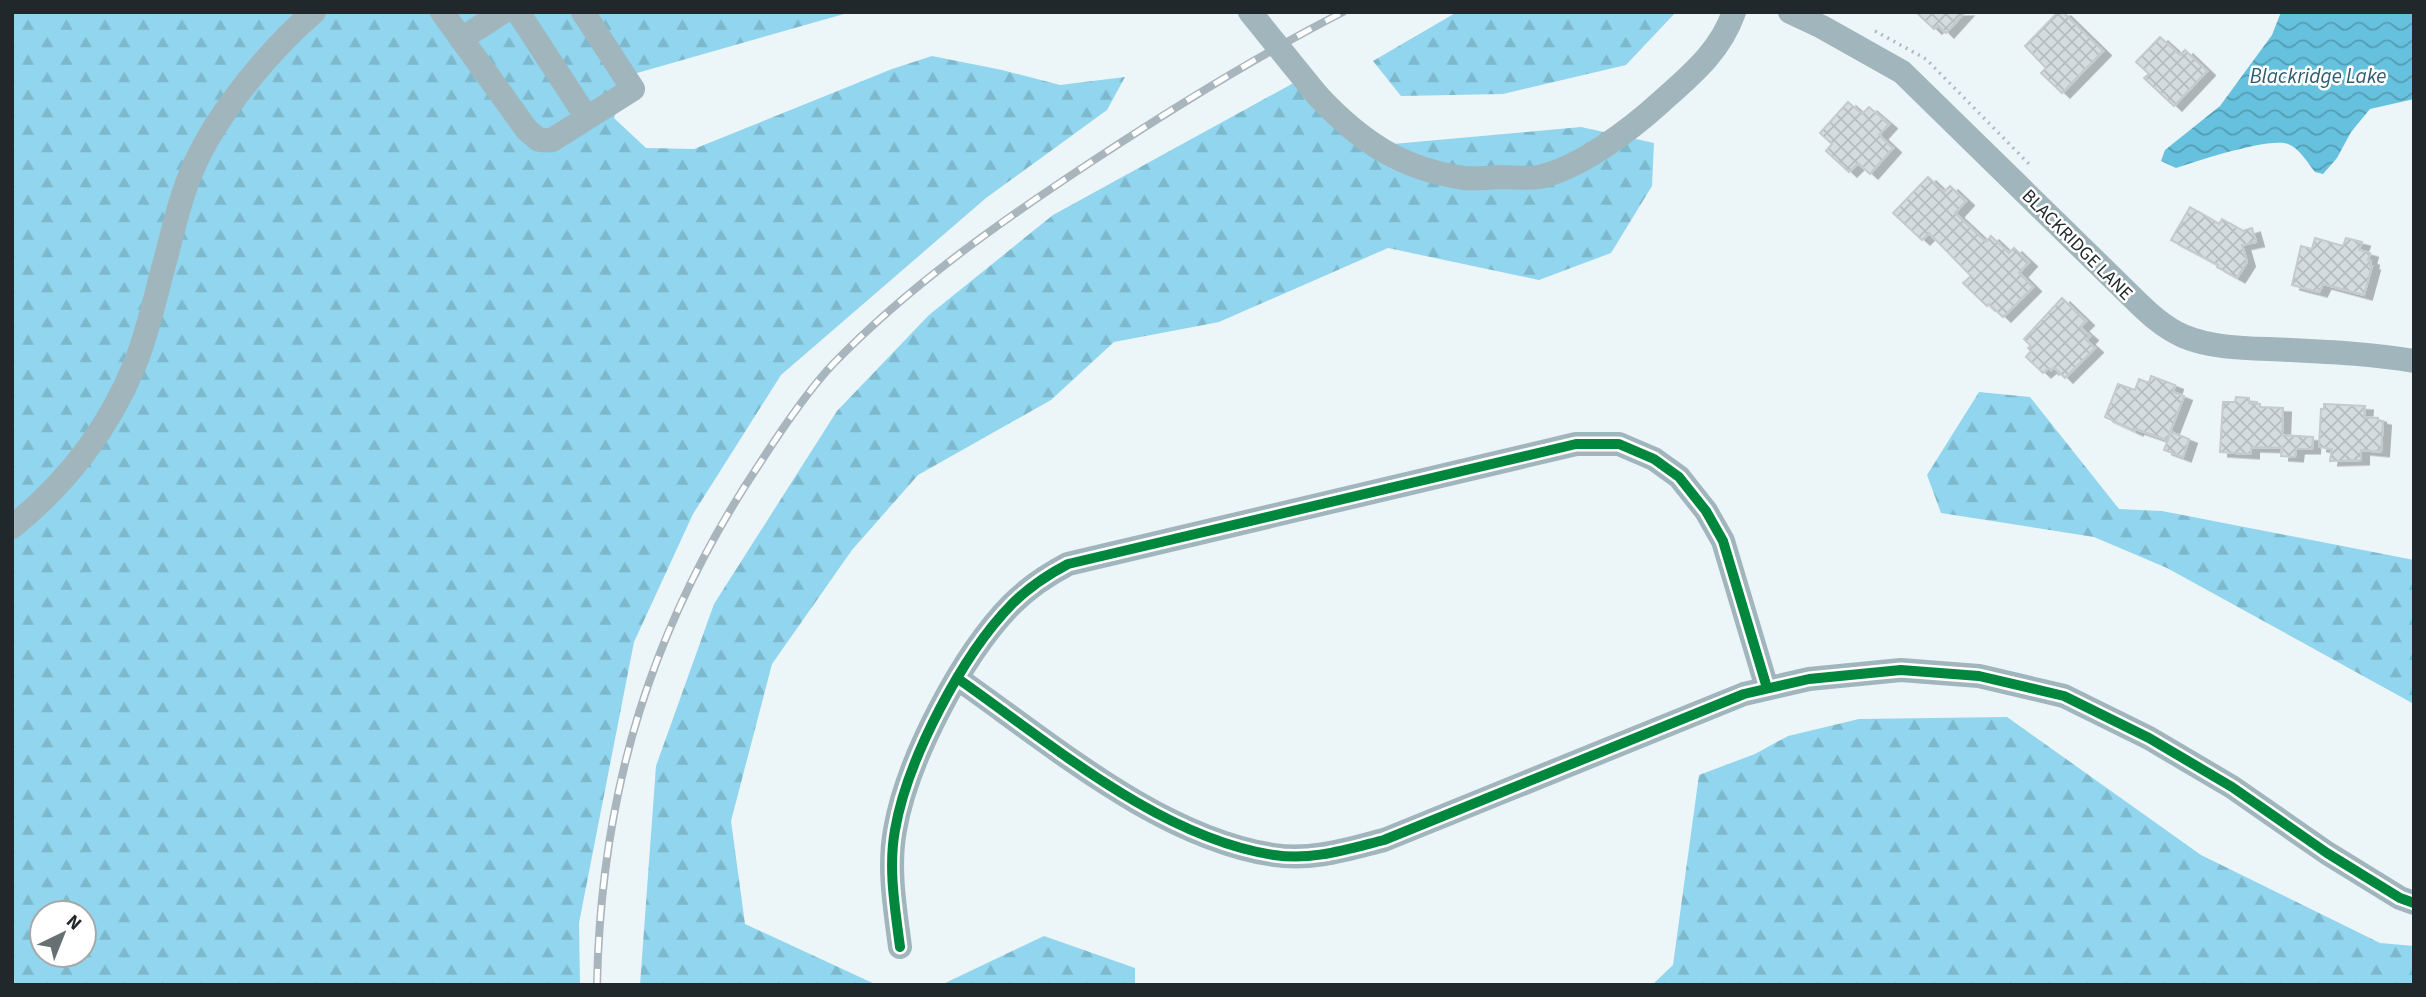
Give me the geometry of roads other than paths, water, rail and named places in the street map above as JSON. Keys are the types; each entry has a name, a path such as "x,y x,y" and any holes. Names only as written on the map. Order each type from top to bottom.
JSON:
{"street":[{"path":"12,527 40,505 87,452 114,406 135,363 194,166 219,123 263,62 314,12"},
{"path":"442,12 527,130 539,140 552,141 633,89 583,12"},
{"path":"461,39 503,12"},
{"path":"518,12 587,118"},
{"path":"1250,12 1318,96 1343,123 1375,148 1417,167 1465,178 1538,177 1591,156 1648,115 1701,66 1727,33 1734,12"},
{"name":"BLACKRIDGE LANE","path":"1790,12 1902,72 2132,297 2156,319 2184,336 2241,347 2355,353 2414,361"},
{"path":"900,947 892,884 894,831 910,770 957,678 982,640 1012,604 1045,576 1068,564 1576,444 1619,444 1654,459 1679,477 1706,511 1723,541 1767,688"},
{"path":"957,678 1115,789 1182,826 1236,846 1276,856 1323,855 1384,840 1744,694 1767,688 1809,678 1901,670 1979,676 2064,696 2149,738 2232,787 2327,853 2400,898 2414,903"}],"water":[{"name":"Blackridge Lake","path":"2281,12 2414,12 2414,99 2370,109 2323,174 2315,172 2292,146 2279,143 2233,151 2176,168 2161,161 2165,150 2220,106 2272,35"}],"railway":[{"path":"597,985 601,913 609,844 622,776 639,711 662,648 690,585 722,524 768,451 824,373 893,307 1023,208 1246,65 1343,12"}]}
